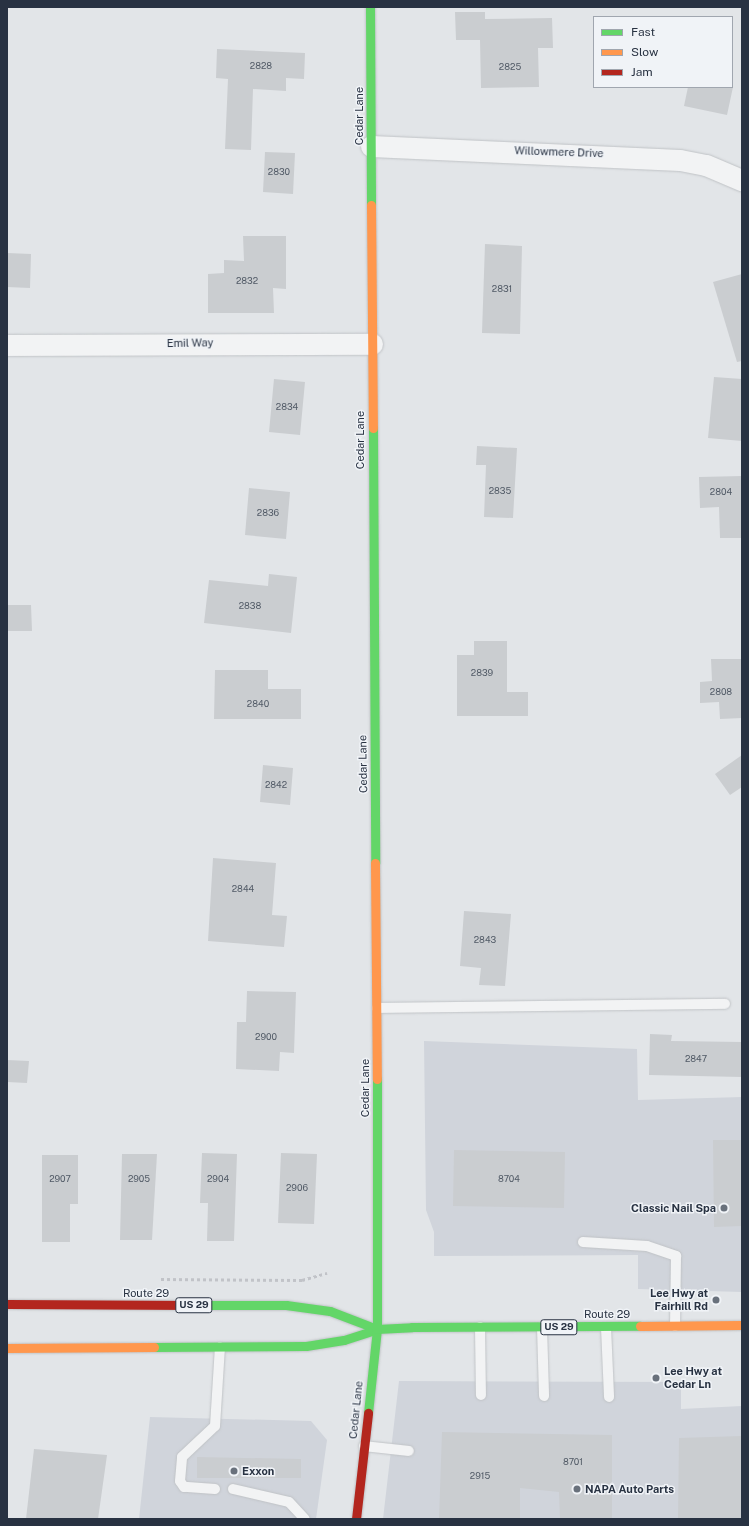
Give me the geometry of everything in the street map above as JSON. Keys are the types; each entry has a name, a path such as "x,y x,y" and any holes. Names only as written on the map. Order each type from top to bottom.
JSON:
{"main road":[{"name":"Cedar Lane","path":"356,1519 377,1330 377,1008 370,7"},
{"name":"Route 29","path":"7,1304 286,1305 330,1311 377,1330"},
{"name":"Route 29","path":"7,1348 306,1346 344,1340 377,1330 480,1327 742,1325"}],"street":[{"name":"Willowmere Drive","path":"371,146 680,160 706,165 742,180"},
{"name":"Emil Way","path":"7,345 372,344"}],"lane":[{"path":"377,1008 725,1004"},
{"path":"583,1242 647,1246 676,1256 675,1326"},
{"path":"606,1326 609,1397"},
{"path":"480,1327 481,1395"},
{"path":"542,1327 544,1396"},
{"path":"215,1489 184,1487 180,1481 182,1457 215,1426 220,1347"},
{"path":"364,1446 409,1451"},
{"path":"233,1489 289,1502 305,1519"}],"shaded area":[{"path":"424,1041 637,1049 638,1100 742,1097 742,1292 638,1289 638,1255 434,1256 434,1232 426,1210"},
{"path":"399,1381 681,1382 681,1409 742,1406 742,1519 383,1519"},
{"path":"150,1417 311,1421 327,1440 316,1519 139,1519"}],"building":[{"path":"455,12 485,12 485,19 552,18 553,48 538,48 539,87 481,88 480,40 456,40"},
{"path":"217,49 305,53 304,79 286,78 286,91 253,89 251,150 225,149 228,79 216,78"},
{"path":"688,88 733,88 727,115 684,106"},
{"path":"265,152 295,153 293,194 263,192"},
{"path":"243,236 286,236 286,289 273,288 274,313 208,313 208,274 224,273 224,260 244,261"},
{"path":"485,244 522,246 520,334 482,333"},
{"path":"7,253 31,254 30,288 7,287"},
{"path":"742,274 742,361 737,362 713,282"},
{"path":"714,377 742,379 742,441 708,438"},
{"path":"274,379 305,382 300,435 269,432"},
{"path":"477,446 517,448 513,518 484,517 486,465 476,465"},
{"path":"742,476 742,538 720,538 719,507 700,508 699,477"},
{"path":"249,488 290,492 286,539 245,535"},
{"path":"269,574 297,577 291,633 204,623 209,580 268,586"},
{"path":"7,605 31,605 32,631 7,631"},
{"path":"474,641 507,641 507,692 528,692 528,716 457,716 457,655 474,655"},
{"path":"711,659 742,659 742,718 720,719 719,702 700,703 700,682 712,681"},
{"path":"215,670 268,670 268,689 301,689 301,719 214,719"},
{"path":"742,755 742,787 730,795 715,774"},
{"path":"263,765 293,768 290,805 260,802"},
{"path":"213,858 276,863 272,915 287,916 284,947 208,941"},
{"path":"464,911 511,914 505,986 479,985 481,968 460,966"},
{"path":"247,991 296,992 294,1053 280,1052 279,1071 236,1069 237,1022 246,1022"},
{"path":"650,1034 672,1035 671,1041 742,1042 742,1077 649,1075"},
{"path":"7,1060 29,1061 27,1083 7,1082"},
{"path":"713,1140 742,1140 742,1226 714,1227"},
{"path":"454,1150 565,1152 564,1208 453,1206"},
{"path":"202,1153 237,1154 234,1241 207,1241 208,1203 200,1203"},
{"path":"281,1153 317,1154 314,1224 278,1223"},
{"path":"122,1154 157,1154 152,1240 120,1240"},
{"path":"42,1155 78,1155 78,1204 70,1204 70,1242 42,1242"},
{"path":"442,1432 612,1435 612,1519 560,1519 559,1492 520,1488 520,1519 439,1519"},
{"path":"742,1436 742,1519 678,1519 679,1438"},
{"path":"34,1449 107,1455 98,1519 26,1519"},
{"path":"197,1457 301,1459 301,1478 197,1478"}],"traffic: fast":[{"path":"370,7 371,205"},
{"path":"373,428 375,863"},
{"path":"368,1413 377,1329 377,1079"},
{"path":"196,1305 286,1305 330,1311 377,1329"},
{"path":"154,1347 306,1346 344,1340 377,1329 412,1327 640,1326"}],"traffic: slow":[{"path":"371,205 373,428"},
{"path":"375,863 377,1079"},
{"path":"640,1326 742,1325"},
{"path":"7,1348 154,1347"}],"traffic: jam":[{"path":"7,1304 196,1305"},
{"path":"356,1519 368,1413"}],"place":[{"name":"Classic Nail Spa","path":"724,1208"},
{"name":"Lee Hwy at Fairhill Rd","path":"716,1300"},
{"name":"Lee Hwy at Cedar Ln","path":"656,1378"},
{"name":"Exxon","path":"234,1471"},
{"name":"NAPA Auto Parts","path":"577,1489"}]}
